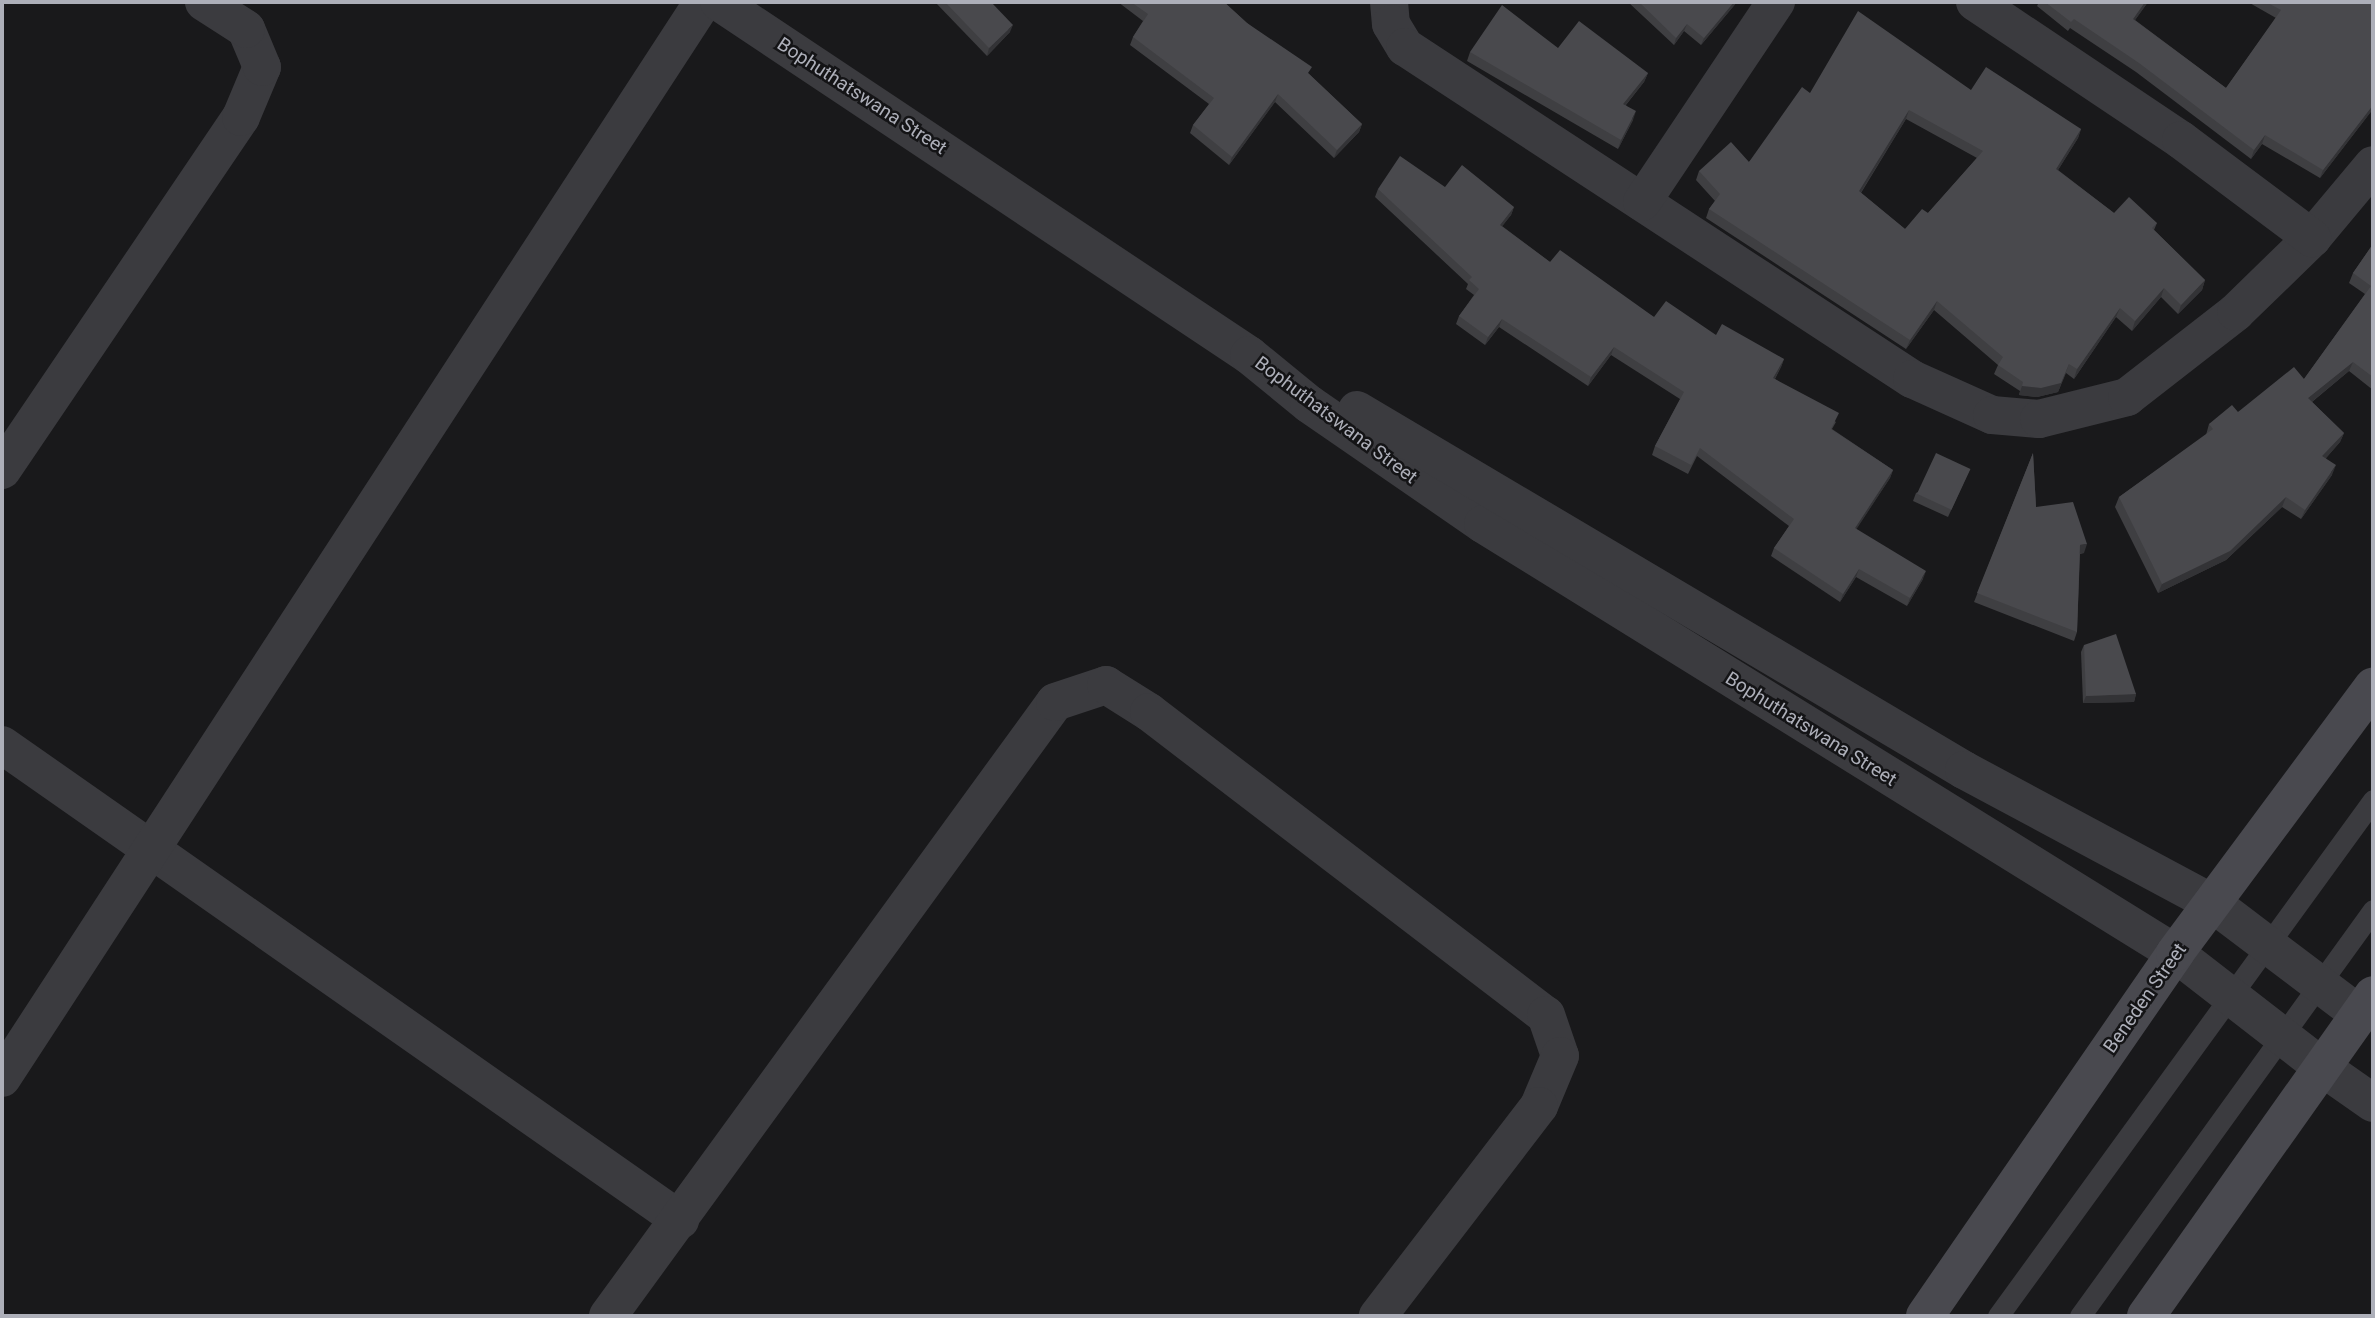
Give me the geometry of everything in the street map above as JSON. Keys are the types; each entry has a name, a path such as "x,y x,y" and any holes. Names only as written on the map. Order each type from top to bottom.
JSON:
{"main road":[{"name":"Beneden Street","path":"1925,1316 2175,953 2373,686"},
{"path":"2146,1316 2323,1068 2369,1011"}],"street":[{"path":"2,470 241,117 262,67 246,29 204,2"},
{"path":"2,1078 703,2"},
{"name":"Bophuthatswana Street","path":"719,2 1249,355 1309,404 1483,524 1924,801 2175,953 2323,1068 2373,1103"},
{"path":"1390,2 1391,24 1405,47 1912,379 1992,415 2039,419 2127,397 2236,312 2312,238 2373,165"},
{"path":"1642,202 1776,2"},
{"path":"1975,2 2181,140 2312,238"},
{"name":"Bophuthatswana Street","path":"1249,355 1368,416 1964,770 2211,903 2319,985 2369,1011"},
{"path":"608,1316 1055,702 1106,685 1149,712 1546,1015 1560,1056 1539,1106 1378,1316"},
{"path":"2,745 680,1220"}],"lane":[{"path":"1998,1316 2373,800"},
{"path":"2080,1316 2373,910"}],"building":[{"path":"945,2 991,2 1013,25 989,48"},
{"path":"1131,2 1224,2 1247,23 1312,67 1308,73 1362,124 1337,150 1278,94 1232,157 1193,125 1214,98 1133,37 1148,14"},
{"path":"1639,2 1734,2 1704,38 1687,24 1676,38"},
{"path":"2045,2 2145,2 2133,19 2226,88 2281,10 2266,2 2373,2 2373,105 2323,170 2265,135 2254,150 2139,63 2074,19 2071,22"},
{"path":"1502,5 1558,48 1579,21 1648,73 1623,104 1636,111 1621,140 1470,52"},
{"path":"1858,11 1971,90 1986,67 2081,129 2056,169 2114,213 2129,197 2157,223 2152,228 2205,280 2181,305 2164,288 2135,321 2120,308 2077,369 2069,364 2061,383 2041,388 2022,386 2023,382 1998,365 2003,357 1937,301 1910,340 1709,209 1720,194 1699,171 1731,142 1749,162 1802,87 1810,93","holes":["1909,110 1983,151 1928,213 1922,209 1905,229 1859,191"]},
{"path":"1400,156 1445,187 1462,165 1514,207 1500,225 1550,262 1560,250 1654,317 1666,301 1716,335 1722,324 1784,359 1773,378 1839,413 1831,429 1893,470 1855,528 1926,571 1910,598 1859,569 1843,594 1774,548 1794,519 1700,448 1691,465 1655,446 1684,392 1614,347 1591,377 1502,319 1488,337 1459,316 1479,289 1469,280 1472,277 1378,189"},
{"path":"2373,244 2373,377 2353,362 2308,398 2344,433 2322,456 2336,465 2305,510 2286,497 2230,551 2162,584 2119,497 2213,429 2209,424 2232,405 2238,412 2294,367 2304,379 2371,286 2353,273"},
{"path":"1936,453 1970,469 1951,510 1917,494"},
{"path":"2033,453 2036,507 2073,502 2087,544 2080,545 2077,632 1977,593"},
{"path":"2116,634 2136,694 2086,696 2084,645"}]}
